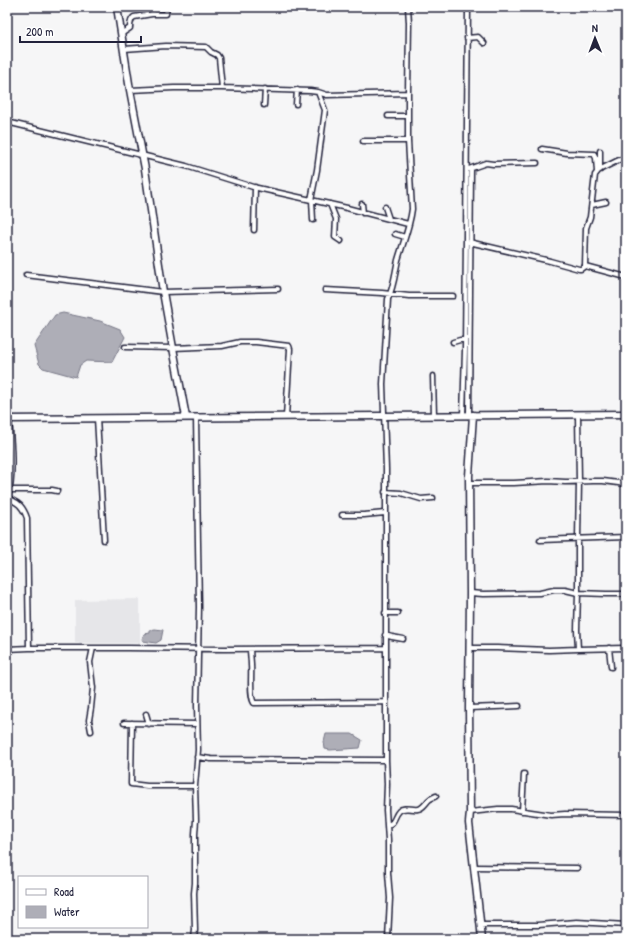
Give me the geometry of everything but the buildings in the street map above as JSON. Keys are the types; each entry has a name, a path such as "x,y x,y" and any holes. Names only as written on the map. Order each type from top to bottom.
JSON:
{"street":[{"path":"117,7 130,90 146,169 163,292 186,417"},
{"path":"152,14 154,7"},
{"path":"121,34 130,28 134,17 152,14 166,14 167,7"},
{"path":"388,939 390,909 386,810 386,492 383,384 386,355 388,299 411,216 412,203 408,141 408,7"},
{"path":"468,7 469,415"},
{"path":"469,38 478,37 484,43"},
{"path":"124,49 166,46 206,47 220,58 222,88"},
{"path":"130,90 222,88 297,90 318,92 327,95 408,93"},
{"path":"264,105 265,89"},
{"path":"296,104 297,90"},
{"path":"313,220 312,200 325,110 318,92"},
{"path":"388,116 408,116"},
{"path":"7,122 186,166 255,187 408,224"},
{"path":"363,141 408,141"},
{"path":"542,149 567,153 594,154 599,171"},
{"path":"599,171 600,151"},
{"path":"585,266 586,228 590,217 595,175 617,160 626,157"},
{"path":"469,169 486,163 537,163"},
{"path":"254,230 255,187"},
{"path":"592,205 606,202"},
{"path":"330,204 336,219 334,236 341,241"},
{"path":"362,204 363,213"},
{"path":"385,207 389,219"},
{"path":"395,234 405,237"},
{"path":"469,242 579,269 585,266 626,277"},
{"path":"469,242 465,340 471,444 469,483 469,823 482,939"},
{"path":"26,275 163,292 278,289"},
{"path":"325,290 409,296 453,296"},
{"path":"453,342 465,340"},
{"path":"126,347 173,348 222,346 240,342 256,342 288,346 290,349 286,417"},
{"path":"433,376 434,416"},
{"path":"29,648 27,518 22,507 8,497 10,490 12,457 8,418 626,414"},
{"path":"578,415 578,649"},
{"path":"194,939 194,834 196,820 195,786 198,750 199,607 196,417"},
{"path":"97,418 104,540"},
{"path":"469,483 603,481 626,484"},
{"path":"10,490 52,490 57,492"},
{"path":"386,492 401,493 421,499 433,498"},
{"path":"342,515 385,513"},
{"path":"540,540 626,537"},
{"path":"470,592 483,594 540,593 554,590 565,590 578,593 626,594"},
{"path":"385,613 398,613"},
{"path":"385,635 403,639"},
{"path":"91,731 89,720 93,688 90,662 92,648"},
{"path":"7,649 386,648"},
{"path":"470,648 549,650 626,648"},
{"path":"609,648 611,667"},
{"path":"250,649 252,701 254,703 386,702"},
{"path":"469,708 519,706"},
{"path":"146,714 149,724"},
{"path":"124,723 197,724"},
{"path":"132,723 131,784 147,786 195,786"},
{"path":"197,757 211,759 386,760"},
{"path":"522,812 524,774"},
{"path":"387,825 393,823 399,811 402,809 407,808 419,810 430,799 436,796"},
{"path":"470,812 511,809 522,812 551,815 626,815"},
{"path":"474,866 577,868"},
{"path":"480,925 538,925 577,922 626,925"}],"shaded area":[{"path":"140,599 140,643 75,643 75,600"}],"water":[{"path":"63,313 100,321 120,329 125,337 112,362 86,361 80,365 76,377 43,368 39,364 34,346 55,315"},
{"path":"150,630 163,630 161,640 156,643 143,641 142,639 144,634 150,633"},
{"path":"326,734 352,734 362,740 360,748 325,749 324,742"}]}
